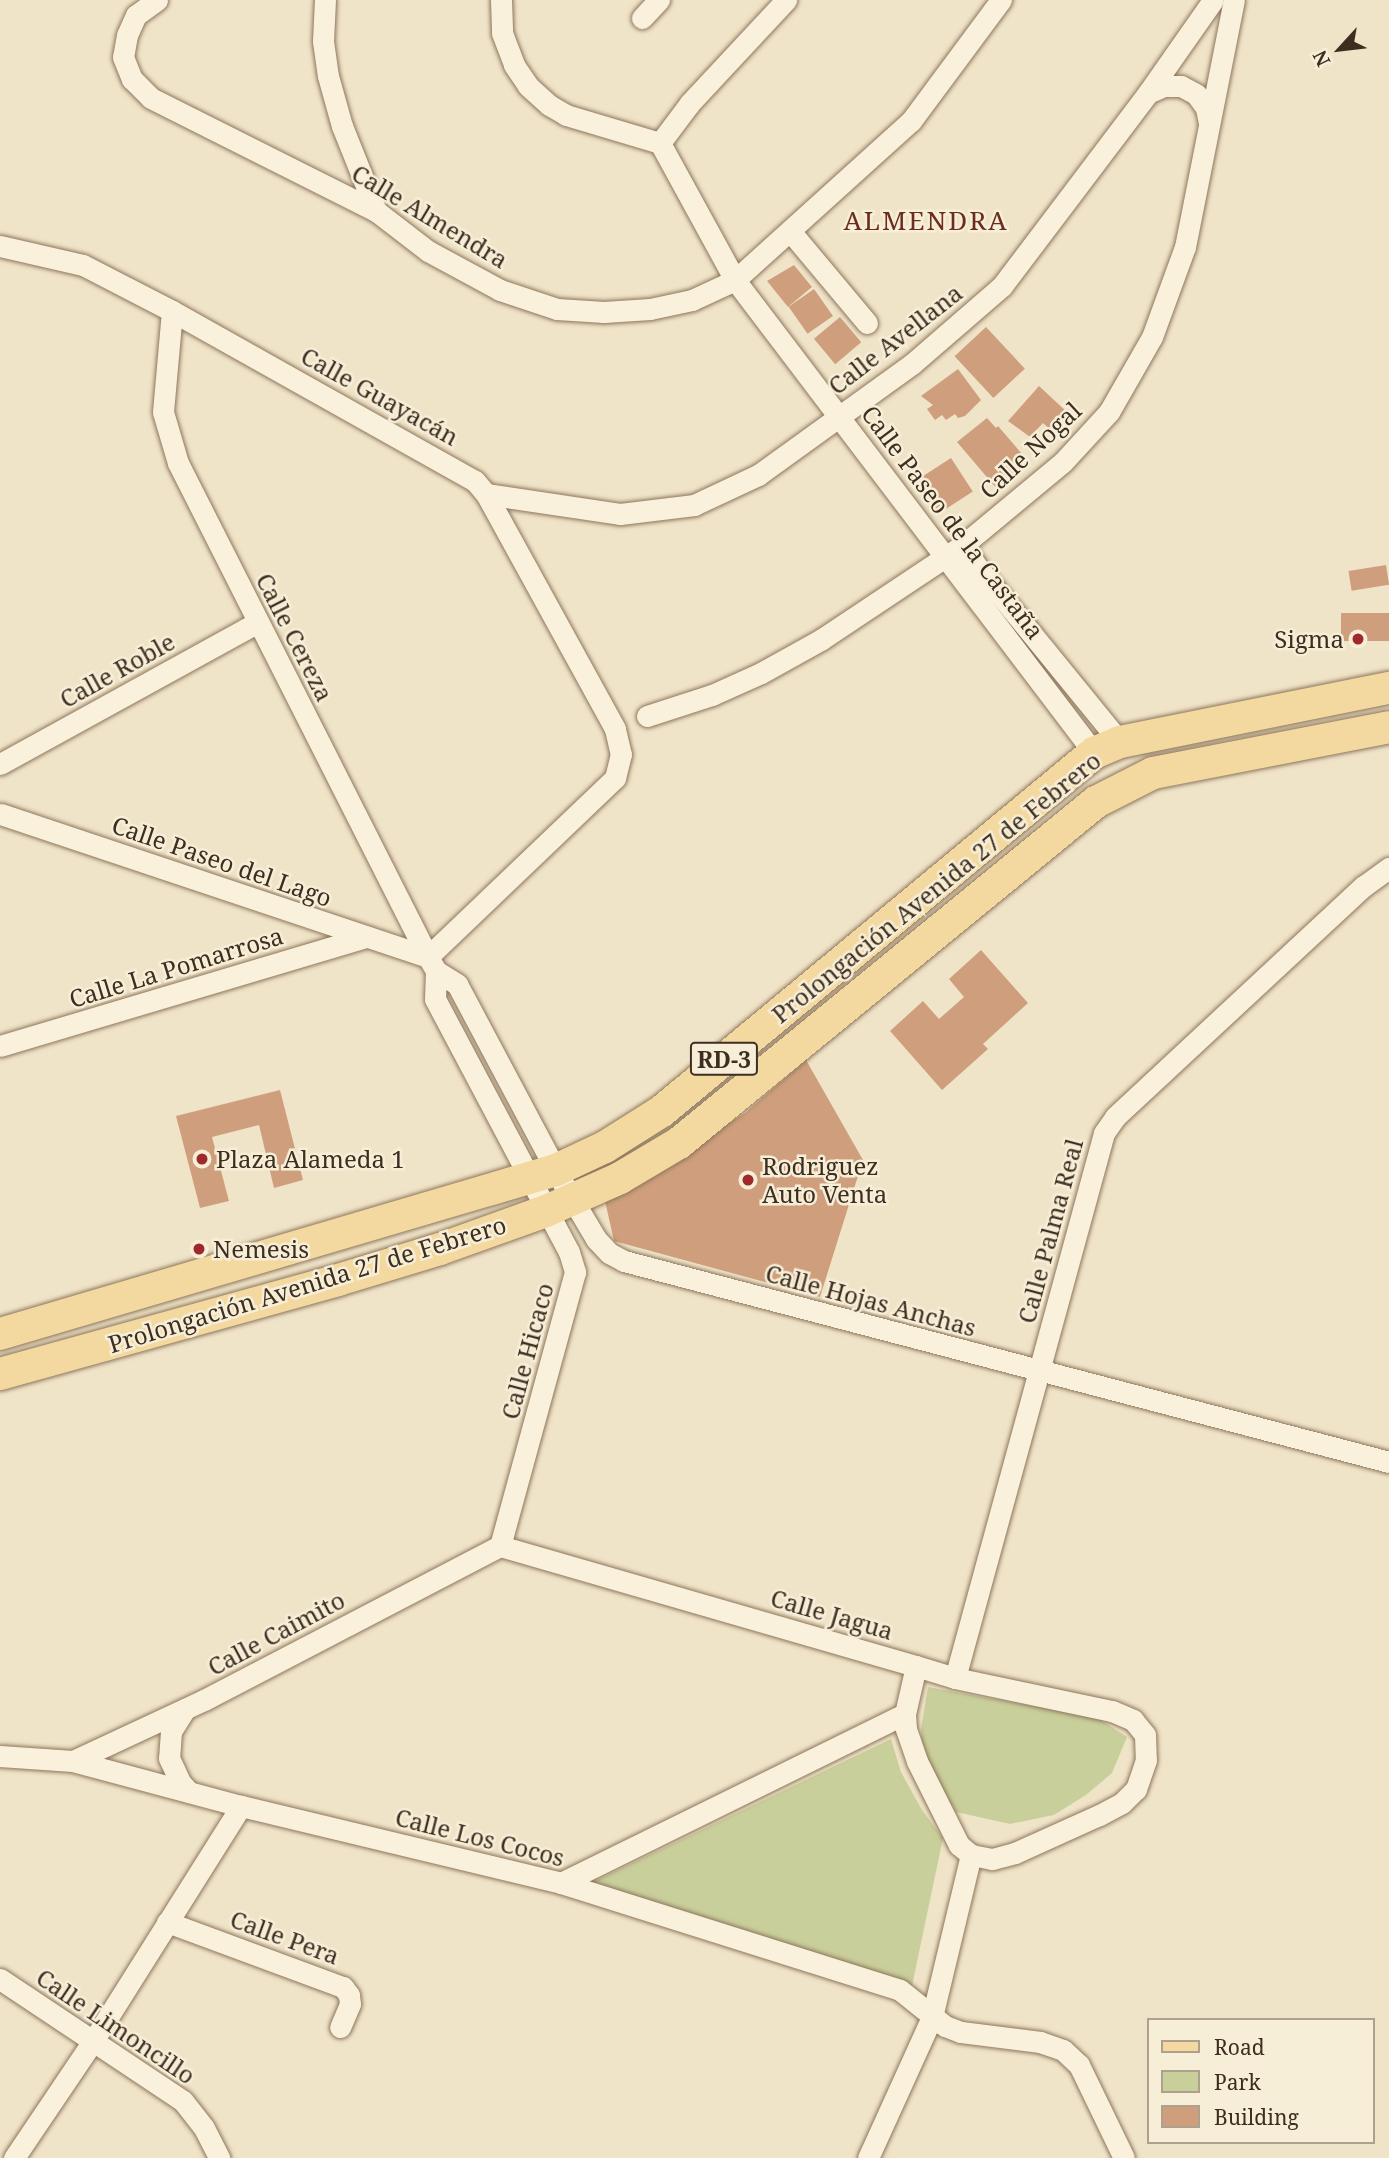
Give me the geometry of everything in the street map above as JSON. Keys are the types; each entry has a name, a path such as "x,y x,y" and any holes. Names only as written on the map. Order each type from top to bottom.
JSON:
{"main road":[{"name":"Prolongación Avenida 27 de Febrero","path":"0,1334 542,1174 605,1147 662,1111 1107,747 1389,688"},
{"name":"Prolongación Avenida 27 de Febrero","path":"0,1374 351,1276 559,1205 620,1178 680,1143 1096,802 1153,773 1217,758 1389,727"}],"street":[{"name":"Calle Almendra","path":"157,0 136,15 127,35 123,57 132,79 151,98 376,211 428,251 500,289 557,309 604,312 650,309 692,300 735,280 911,121 1001,0"},
{"path":"325,0 323,40 328,76 342,126 376,211"},
{"path":"501,0 502,33 514,65 528,86 549,105 566,115 660,143 690,103 786,0"},
{"path":"642,18 659,0"},
{"name":"Calle Avellana","path":"486,494 620,514 694,505 758,475 912,365 1002,286 1149,93 1213,0"},
{"name":"Calle Nogal","path":"646,716 712,695 761,673 822,639 954,551 1063,462 1109,412 1152,337 1185,247 1234,0"},
{"path":"1149,93 1164,86 1181,86 1196,94 1206,108 1209,125"},
{"name":"Calle Paseo de la Castaña","path":"660,143 735,280 840,416 954,551 978,568 1107,747"},
{"path":"790,231 867,323"},
{"name":"Calle Guayacán","path":"0,246 83,265 454,467 475,481 486,494 615,729 621,754 615,778 432,964"},
{"name":"Calle Cereza","path":"172,312 163,412 178,463 432,964 457,984 542,1174"},
{"name":"Calle Roble","path":"0,764 258,622"},
{"name":"Calle Paseo del Lago","path":"0,814 366,937 432,964"},
{"name":"Calle Palma Real","path":"955,1678 1104,1133 1115,1117 1364,887 1389,868"},
{"name":"Calle La Pomarrosa","path":"0,1046 366,937"},
{"path":"542,1174 559,1205 596,1239 569,1252"},
{"name":"Calle Hicaco","path":"500,1546 575,1272 559,1205 542,1174"},
{"name":"Calle Hojas Anchas","path":"596,1239 609,1253 624,1261 1389,1462"},
{"name":"Calle Jagua","path":"500,1546 955,1678 1112,1711 1133,1720 1145,1735 1146,1760 1143,1775 1136,1789 1122,1803 1061,1835 1015,1853 992,1859 971,1855"},
{"name":"Calle Caimito","path":"73,1761 185,1709 500,1546"},
{"path":"868,2158 932,2017 971,1855 959,1844 917,1761 906,1729 905,1714 916,1665"},
{"path":"185,1709 171,1731 169,1758 180,1782 190,1792"},
{"path":"561,1883 905,1714"},
{"name":"Calle Los Cocos","path":"0,1756 73,1761 241,1806 561,1883 900,1990 932,2017 961,2032 1040,2042 1063,2050 1079,2065 1124,2158"},
{"path":"14,2158 93,2041 241,1806"},
{"name":"Calle Pera","path":"167,1922 342,1987 350,2004 340,2026"},
{"name":"Calle Limoncillo","path":"0,1979 183,2101 204,2128 219,2158"}],"green space":[{"path":"928,1687 1098,1718 1127,1737 1112,1773 1086,1795 1054,1815 1010,1824 956,1812 923,1759 921,1729"},
{"path":"891,1739 901,1772 922,1810 943,1838 912,1986 593,1882"}],"building":[{"path":"794,265 812,287 788,307 767,281"},
{"path":"814,289 833,316 808,334 789,307"},
{"path":"840,317 861,342 835,364 814,339"},
{"path":"986,327 1025,369 993,398 955,356"},
{"path":"958,369 981,400 965,416 958,418 955,414 946,420 942,415 935,420 927,409 933,405 921,396"},
{"path":"1039,386 1068,413 1052,431 1043,423 1030,437 1008,421"},
{"path":"987,418 996,428 998,426 1029,462 997,489 957,442"},
{"path":"951,458 973,492 938,514 916,481"},
{"path":"1386,565 1389,585 1352,591 1348,571"},
{"path":"1341,613 1389,613 1389,641 1341,641"},
{"path":"981,950 1028,1003 983,1044 988,1049 942,1090 890,1031 923,1001 939,1019 964,997 949,979"},
{"name":"Rodriguez Auto Venta","path":"806,1060 863,1160 820,1297 614,1241 605,1201 745,1113"},
{"name":"Plaza Alameda 1","path":"280,1090 303,1180 274,1188 259,1125 212,1137 229,1201 200,1208 176,1116"}],"place":[{"name":"Sigma","path":"1358,639"},
{"name":"Plaza Alameda 1","path":"202,1159"},
{"name":"Rodriguez Auto Venta","path":"748,1180"},
{"name":"Nemesis","path":"199,1249"}],"district":[{"name":"ALMENDRA","path":"926,221"}]}
